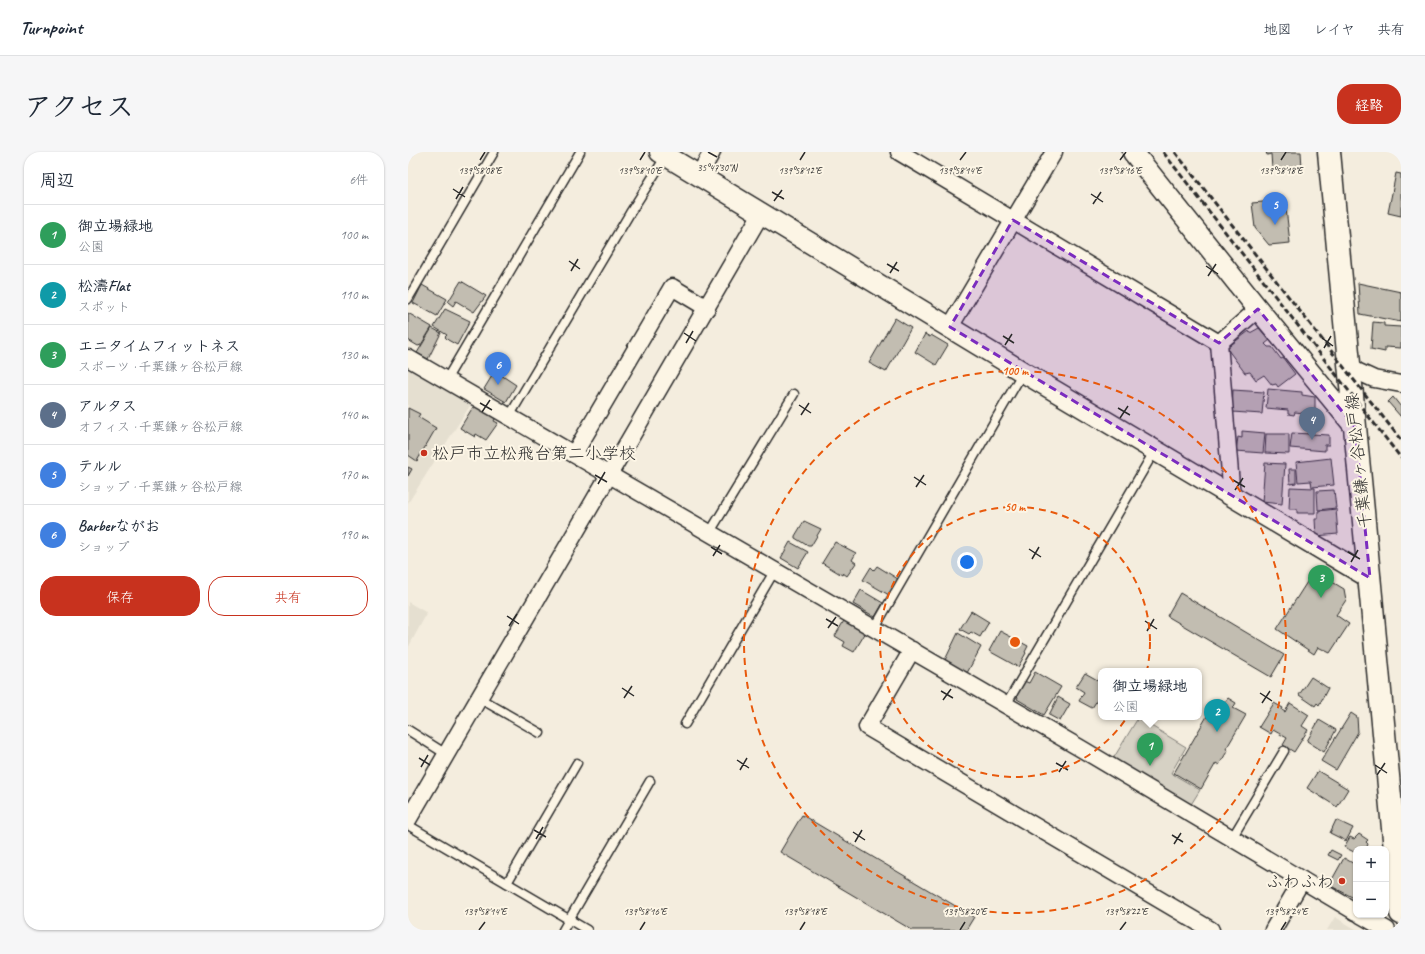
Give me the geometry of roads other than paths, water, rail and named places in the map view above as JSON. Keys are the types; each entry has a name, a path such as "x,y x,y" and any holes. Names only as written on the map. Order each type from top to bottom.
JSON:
{"main road":[{"name":"千葉鎌ヶ谷松戸線","path":"1329,152 1400,886 1401,913"}],"street":[{"path":"699,175 712,152"},
{"path":"899,152 1219,343"},
{"path":"1133,152 1258,309 1355,427"},
{"path":"663,154 762,212 1023,372 1370,578"},
{"path":"950,328 1013,220 1049,154"},
{"path":"408,820 762,212"},
{"path":"574,454 672,287 707,308"},
{"path":"1219,343 1258,309"},
{"path":"1219,343 1232,497"},
{"path":"408,358 510,415 574,454 1006,705 1353,910"},
{"path":"1350,368 1374,379 1401,384"},
{"path":"912,650 867,727 1211,930"},
{"path":"1273,930 1302,880"},
{"path":"1366,918 1386,930"}],"lane":[{"path":"408,299 494,152"},
{"path":"446,380 580,152"},
{"path":"510,415 630,213 663,154"},
{"path":"874,629 1023,372"},
{"path":"710,532 794,394"},
{"path":"1006,705 1155,450"},
{"path":"685,724 775,570"},
{"path":"479,698 540,733"},
{"path":"408,730 446,754"},
{"path":"1232,838 1284,751"},
{"path":"507,883 577,763"},
{"path":"563,930 650,781"},
{"path":"408,825 587,930"}],"railway":[{"path":"1163,152 1401,458"},
{"path":"1175,152 1401,440"}],"place":[{"name":"テルル","path":"1275,225"},
{"name":"Barberながお","path":"498,385"},
{"name":"アルタス","path":"1312,440"},
{"name":"松戸市立松飛台第二小学校","path":"424,453"},
{"name":"エニタイムフィットネス","path":"1321,598"},
{"name":"松濤Flat","path":"1217,732"},
{"name":"御立場緑地","path":"1150,766"},
{"name":"ふわふわ","path":"1342,881"}]}
